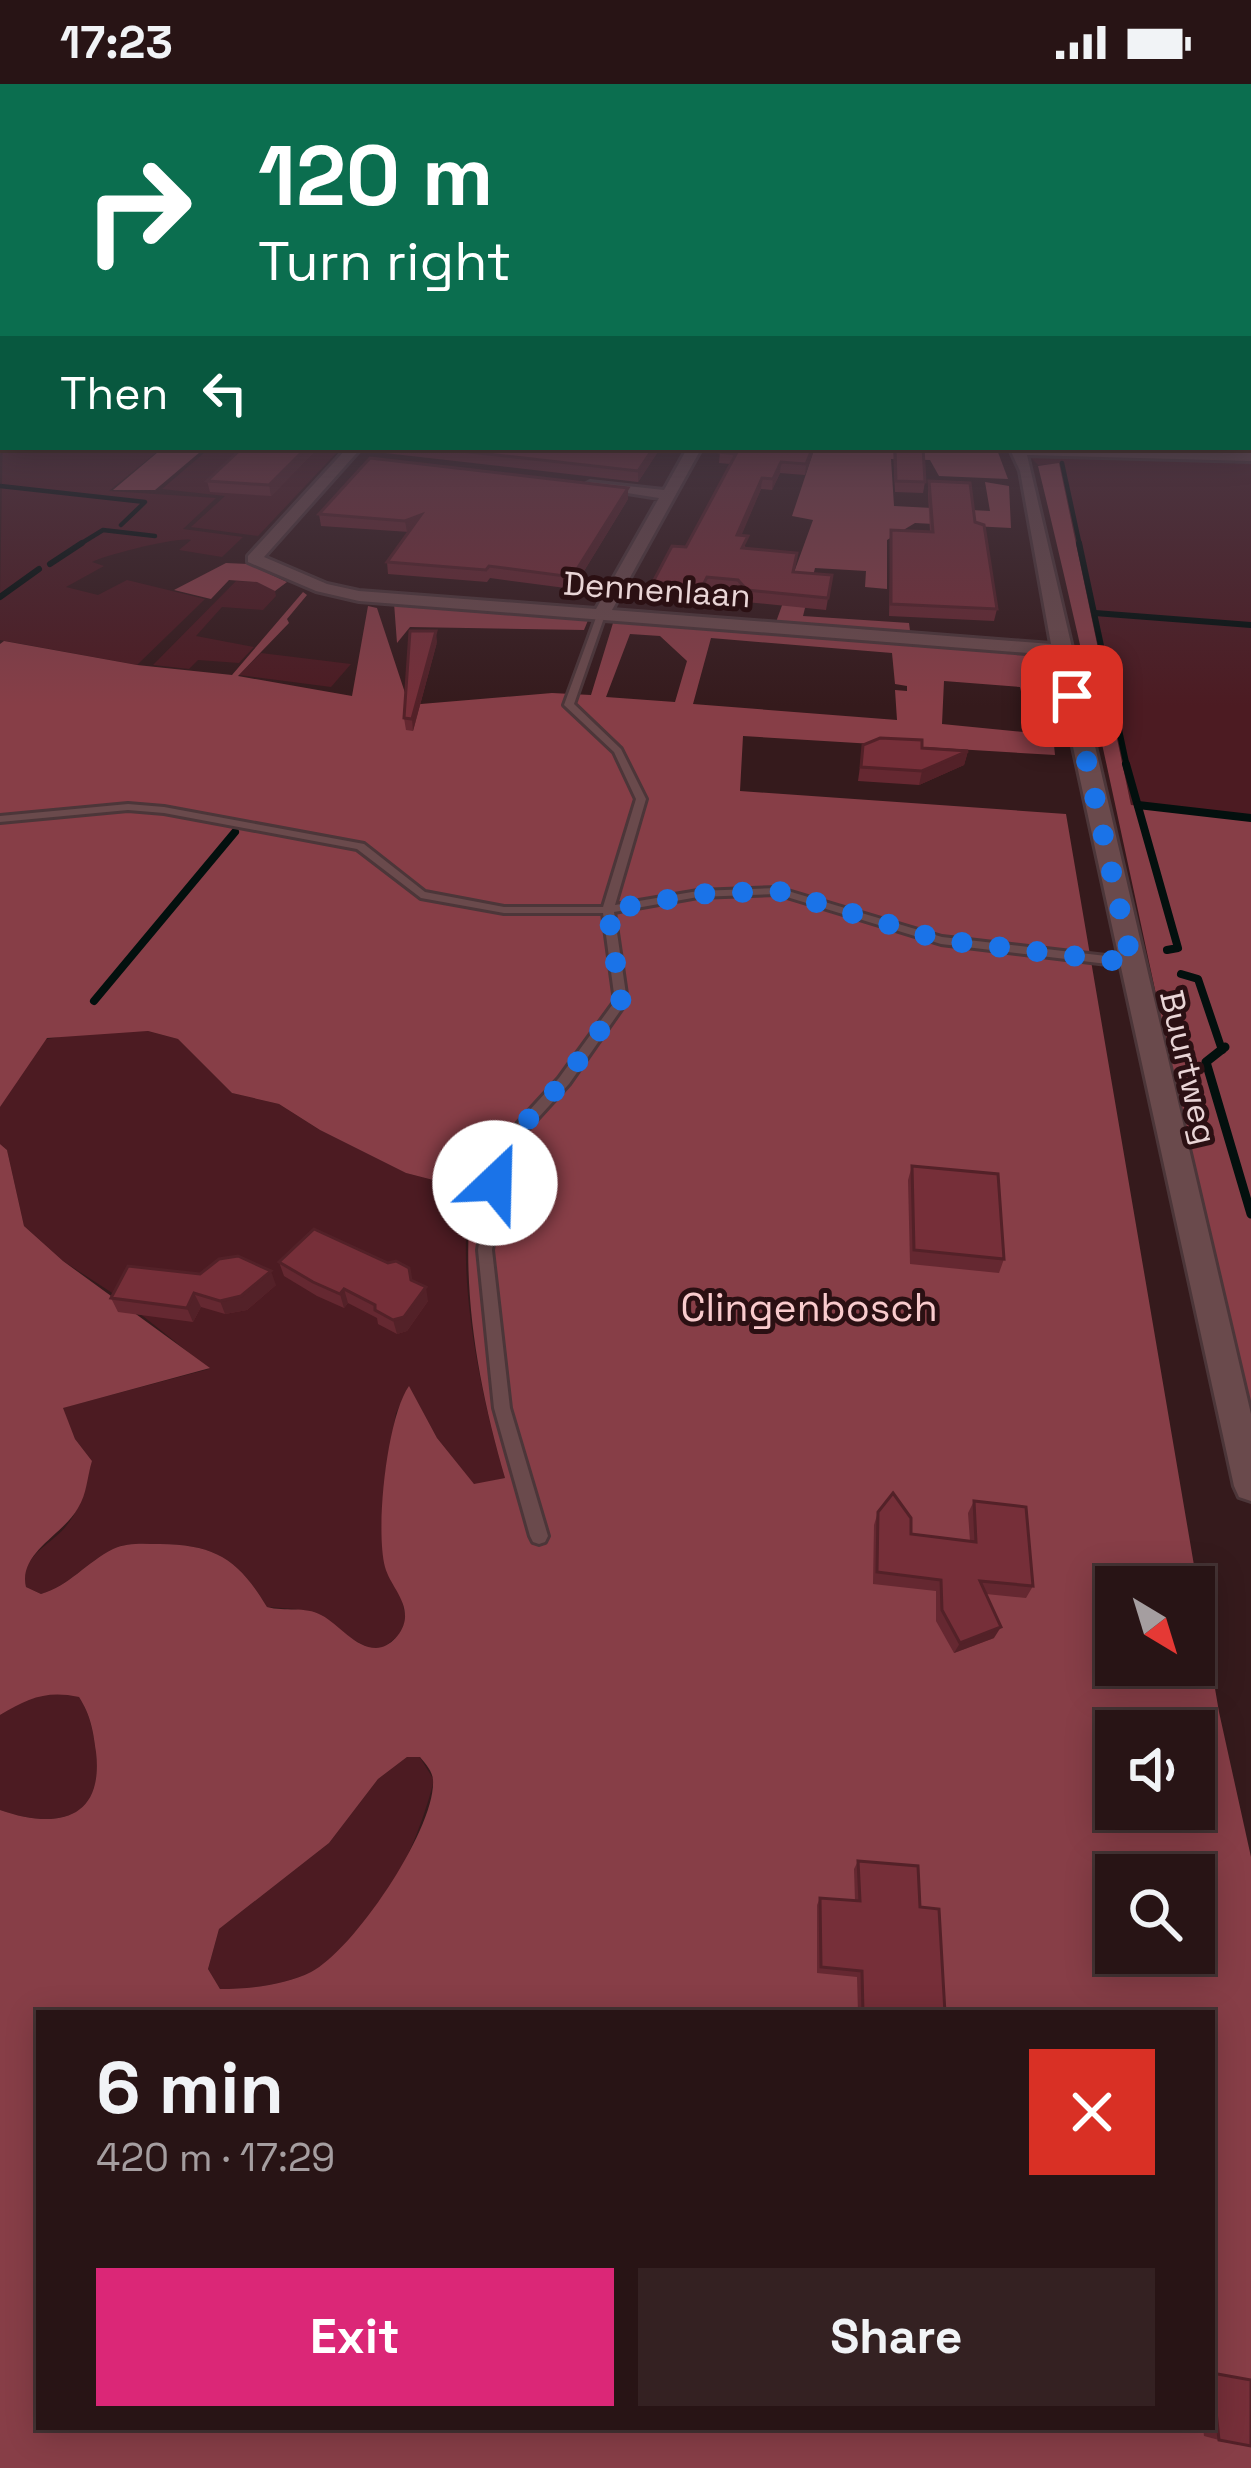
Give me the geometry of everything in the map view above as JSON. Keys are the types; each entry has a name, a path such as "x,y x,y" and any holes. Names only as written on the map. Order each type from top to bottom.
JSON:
{"street":[{"name":"Dennenlaan","path":"323,483 254,559 322,587 359,596 1061,650"},
{"path":"601,615 675,483"},
{"name":"Buurtweg","path":"1025,483 1251,1486"},
{"path":"577,484 669,495"}],"lane":[{"path":"539,1536 502,1408 484,1250 500,1150 564,1081 621,1001 608,910 641,799 618,752 569,705 601,615"},
{"path":"0,819 128,807 164,810 360,846 421,895 504,910 608,910 698,894 778,891 941,940 1132,963"}],"shaded area":[{"path":"2,483 119,483 109,491 216,498 183,529 243,537 222,557 179,550 191,540 126,551 92,562 104,566 66,587 98,595 127,580 205,599 137,665 0,640 0,599 42,570 0,595"},
{"path":"169,483 308,483 258,536 191,527 225,496 162,489"},
{"path":"1063,483 1251,483 1251,1214 1131,805"},
{"path":"236,581 257,582 276,596 263,610 222,607 196,636 254,647 239,663 198,660 189,669 153,665"},
{"path":"261,653 351,664 331,687 239,675"},
{"path":"148,1031 178,1039 232,1093 279,1104 406,1173 472,1190 467,1222 468,1296 479,1374 505,1478 474,1485 437,1438 409,1387 396,1413 385,1475 385,1566 406,1620 399,1635 383,1648 369,1648 296,1609 267,1607 235,1566 196,1548 124,1545 51,1590 41,1594 26,1587 32,1559 77,1510 92,1461 75,1439 62,1408 209,1369 123,1300 63,1261 24,1226 7,1150 0,1144 0,1107 43,1040 79,1033"},
{"path":"57,1692 79,1697 89,1717 96,1752 92,1793 83,1806 56,1818 0,1810 0,1715 31,1696"},
{"path":"419,1756 434,1780 427,1806 391,1888 356,1937 335,1957 301,1976 220,1989 208,1969 219,1929 329,1843 378,1779 407,1757"}],"green space":[{"path":"121,483 163,483 155,490 113,490"},
{"path":"803,483 893,483 894,506 990,511 985,483 993,483 1009,486 1011,528 915,523 887,540 887,589 865,587 866,571 815,568 803,616 909,623 910,631 776,622 813,520 792,516"},
{"path":"1042,483 1063,483 1131,805 1251,818 1251,1408 1195,1173"},
{"path":"226,563 248,564 287,582 275,591 257,582 229,580 211,599 174,590"},
{"name":"Clingenbosch","path":"303,592 307,595 287,619 289,623 238,676 352,696 368,606 377,608 409,705 552,693 591,695 613,623 1038,652 1051,716 1026,714 1020,687 944,681 942,724 1053,735 1055,755 743,736 740,791 1066,814 1194,1566 1095,1566 1095,1686 1215,1686 1251,1857 1251,2468 0,2468 0,1810 39,1819 71,1814 92,1793 96,1752 79,1697 38,1697 0,1715 0,1144 7,1150 24,1226 63,1261 210,1368 63,1408 75,1439 92,1461 81,1503 35,1554 25,1575 26,1587 41,1594 51,1590 124,1545 196,1548 235,1566 267,1607 315,1612 361,1644 381,1647 395,1638 405,1618 385,1567 381,1527 389,1447 409,1386 437,1438 474,1484 505,1478 474,1335 468,1262 472,1190 406,1173 279,1104 232,1093 178,1039 148,1031 47,1038 0,1107 0,644 137,665 232,675","holes":["630,634 660,636 687,661 675,702 606,697","711,638 892,653 895,684 907,686 907,691 895,690 897,720 693,704","407,1757 420,1757 430,1771 430,1801 407,1856 349,1939 329,1959 301,1976 220,1989 208,1969 219,1929 329,1843 378,1779"]},
{"path":"394,603 589,618 584,630 410,627 397,643"}],"building":[{"path":"347,483 587,483 628,488 572,577 489,566 486,570 387,562 421,515 405,521 319,514"},
{"path":"720,483 760,483 737,535 748,536 742,548 797,553 793,572 832,575 828,598 747,590 738,580 707,577 702,587 653,582 672,546 686,547"},
{"path":"929,483 970,483 975,522 984,525 997,609 891,604 891,530 933,532"},
{"path":"410,631 436,631 412,719 404,718"},
{"path":"880,738 922,740 922,748 968,751 922,771 861,767 863,745"},
{"path":"912,1166 998,1174 1004,1259 914,1250"},
{"path":"314,1229 388,1263 396,1261 409,1268 411,1280 426,1287 404,1317 393,1320 344,1289 340,1294 279,1262"},
{"path":"238,1256 271,1271 241,1296 220,1301 194,1293 187,1308 111,1298 128,1266 200,1274 219,1259"},
{"path":"893,1493 911,1518 911,1534 976,1542 974,1501 1026,1507 1033,1586 980,1581 1001,1627 960,1643 942,1610 941,1580 877,1572 878,1512"},
{"path":"858,1861 918,1866 920,1907 939,1909 945,2010 863,2010 862,1971 821,1967 820,1898 860,1901"},
{"path":"1215,2374 1251,2380 1251,2446 1219,2440"}],"waterway":[{"path":"1066,483 1080,546"},
{"path":"0,486 145,502 121,525"},
{"path":"77,546 103,530 155,536"},
{"path":"50,564 82,543"},
{"path":"1079,543 1127,767"},
{"path":"0,597 39,569"},
{"path":"1095,613 1251,625"},
{"path":"1126,764 1178,948 1167,950"},
{"path":"1138,805 1251,818"},
{"path":"94,1001 235,832"},
{"path":"1181,974 1198,979 1222,1050"},
{"path":"1222,1050 1225,1047"},
{"path":"1222,1050 1206,1062 1251,1214"}],"route":[{"path":"495,1183 500,1150 564,1081 621,1001 608,910 698,894 778,891 941,940 1132,963 1072,696"}]}
